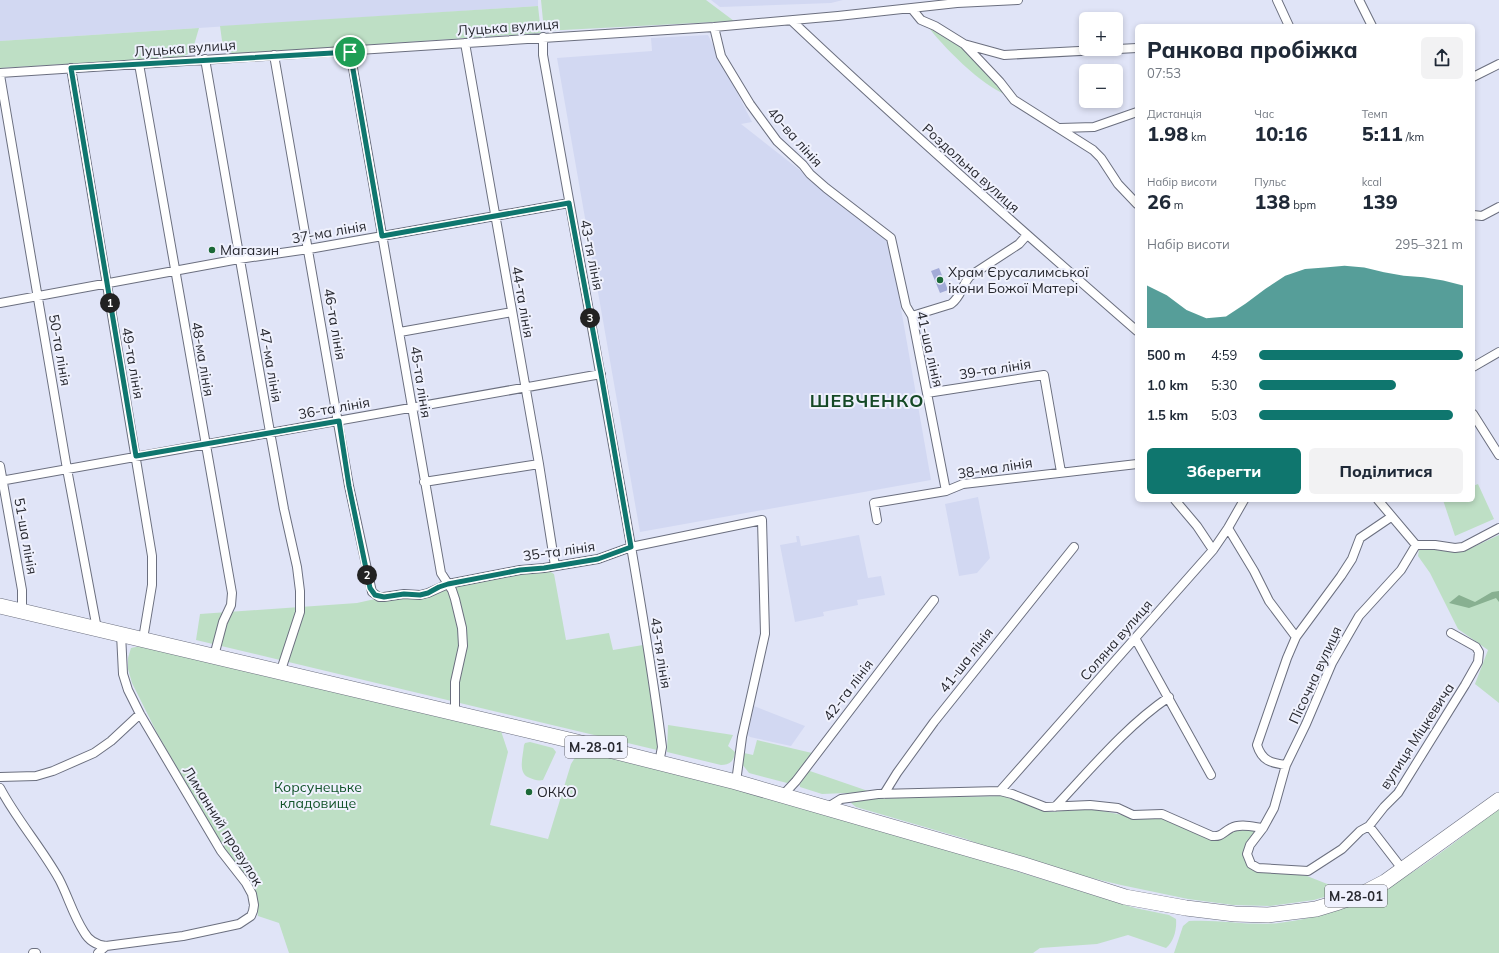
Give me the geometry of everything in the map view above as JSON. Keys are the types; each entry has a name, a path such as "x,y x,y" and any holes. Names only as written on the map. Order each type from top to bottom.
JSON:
{"highway":[{"name":"М-28-01","path":"0,606 736,782 1125,897 1186,908 1235,914 1268,915 1316,909 1360,895 1385,882 1403,870 1499,800"}],"street":[{"name":"Луцька вулиця","path":"0,74 205,59 350,52 543,37 714,27 792,21 957,4 1018,0"},
{"path":"1277,0 1288,24"},
{"path":"1359,0 1371,24"},
{"path":"912,9 921,20 935,26 964,44 1000,82 1014,100 1093,150 1101,158 1113,178 1135,202"},
{"name":"Роздольна вулиця","path":"792,21 865,90 1027,235 1135,328"},
{"name":"40-ва лінія","path":"714,27 721,56 750,104 778,140 810,174 826,188 892,238"},
{"name":"43-тя лінія","path":"543,37 543,55 601,374 659,722 662,747 659,763"},
{"name":"44-та лінія","path":"465,43 539,464 555,566"},
{"path":"964,44 1004,55 1135,48"},
{"name":"45-та лінія","path":"350,52 400,332 424,482 442,573 455,599 462,634 463,646 454,682 455,714"},
{"name":"46-та лінія","path":"274,55 339,421 349,486 370,588 375,595"},
{"name":"47-ма лінія","path":"205,59 239,259 284,509 297,567 300,591 300,612 280,673"},
{"name":"48-ма лінія","path":"139,64 174,271 232,593 231,606 223,622 214,656"},
{"path":"1475,76 1499,64"},
{"name":"49-та лінія","path":"71,68 106,285 149,532 153,571 142,639"},
{"name":"50-та лінія","path":"0,74 67,469 97,629"},
{"path":"1060,128 1094,127 1135,113"},
{"name":"37-ма лінія","path":"0,303 106,285 239,259 309,249 569,203"},
{"path":"1475,215 1482,216 1499,206"},
{"path":"912,316 951,304 959,296 964,282 970,276 1018,244 1027,235"},
{"name":"41-ша лінія","path":"892,238 906,306 912,316 946,491"},
{"path":"400,332 512,312"},
{"path":"1475,366 1499,352"},
{"name":"36-та лінія","path":"1,480 601,374"},
{"name":"39-та лінія","path":"927,393 1044,375 1061,472"},
{"path":"1475,417 1499,456"},
{"path":"424,482 539,464"},
{"name":"38-ма лінія","path":"877,520 874,503 946,491 963,484 1135,464"},
{"name":"51-ша лінія","path":"0,466 1,480 22,590 22,611"},
{"path":"1177,502 1197,526 1212,550"},
{"name":"Соляна вулиця","path":"1000,791 1212,550 1228,528 1243,502"},
{"path":"1380,502 1416,545 1435,545 1455,548 1463,547 1499,528"},
{"path":"1286,765 1267,762 1259,753 1257,745 1287,658 1296,637 1352,559 1360,538 1391,517"},
{"path":"631,547 762,520 765,634 742,737 736,782"},
{"path":"1228,528 1254,570 1269,601 1296,637"},
{"name":"Пісочна вулиця","path":"1251,864 1248,859 1248,849 1263,828 1274,808 1286,765 1306,724 1332,663 1359,616 1401,570 1416,545"},
{"name":"35-та лінія","path":"375,595 384,597 404,594 420,595 448,584 520,570 544,568 598,559 631,547"},
{"name":"41-ша лінія","path":"884,794 896,773 934,722 1074,547"},
{"name":"42-га лінія","path":"783,795 796,781 934,600"},
{"name":"вулиця Міцкевича","path":"1251,864 1258,868 1308,871 1342,849 1360,831 1369,826 1384,807 1398,793 1465,686 1478,662 1479,652 1476,647 1451,633"},
{"name":"Лиманний провулок","path":"106,946 207,932 239,924 251,916 253,911 252,894 221,851 140,714 128,690 123,674 121,634"},
{"path":"1135,638 1211,775"},
{"path":"1055,807 1137,722 1169,697"},
{"path":"0,777 36,776 52,771 94,753 140,714"},
{"path":"0,788 10,808 36,843 58,878 84,932 91,941 98,945 106,946"},
{"path":"828,808 841,799 884,794 1000,791 1045,807 1090,805 1118,808 1133,815 1162,814 1212,836 1218,837 1231,828 1240,826 1263,828"},
{"path":"1369,826 1403,870"},
{"path":"98,953 106,946"}],"shaded area":[{"path":"0,0 538,0 538,6 0,41"},
{"path":"711,0 843,0 831,3 720,7"},
{"path":"708,35 752,122 741,124 889,240 931,480 640,532 557,58 652,51 651,38"},
{"path":"978,497 990,558 977,573 959,576 945,504"},
{"path":"859,535 868,578 881,576 885,595 857,600 858,605 823,612 824,616 795,622 780,545 797,542 796,536 799,536 801,546"},
{"path":"1499,591 1499,602 1496,598 1469,608 1449,603 1459,595 1475,602 1492,592"},
{"path":"754,706 805,726 791,746 750,737 748,735"}],"green space":[{"path":"541,0 706,0 734,21 544,31"},
{"path":"538,6 541,33 234,54 223,48 220,26"},
{"path":"926,24 962,45 1007,95 986,83 963,64 952,54"},
{"path":"199,28 192,52 182,57 0,68 0,41"},
{"path":"1478,484 1494,519 1455,536 1444,502 1475,502 1475,485"},
{"path":"1499,535 1499,703 1475,684 1488,650 1458,629 1430,573 1418,556 1419,549 1453,551 1467,550"},
{"path":"544,568 554,574 566,640 609,633 613,650 643,645 657,735 657,750 196,640 200,614 357,603 384,597 420,595 439,587"},
{"name":"Корсунецьке кладовище","path":"145,645 501,731 508,752 490,825 548,839 571,764 576,756 584,751 738,788 933,845 1135,908 1169,915 1176,919 1174,935 1166,948 1128,935 1097,944 1040,948 1033,953 289,953 279,923 258,916 255,891 228,856 157,733 132,683 128,669 128,658 131,648"},
{"path":"668,725 733,735 728,746 735,752 733,760 727,764 721,765 667,752"},
{"path":"757,740 812,753 794,779 787,783 749,773 742,764 744,753 753,755"},
{"path":"530,742 553,748 556,752 543,780 532,779 523,773 522,764 524,745 525,743"},
{"path":"807,770 871,792 822,794 800,787 799,781"},
{"path":"1003,796 1049,812 1092,809 1133,817 1162,817 1214,840 1223,838 1238,828 1258,830 1246,845 1254,869 1307,876 1345,891 1314,900 1270,906 1233,905 1188,899 1066,872 994,850 966,839 856,807 851,803 855,799"},
{"path":"1499,808 1499,953 1174,953 1183,926 1189,921 1256,924 1279,923 1312,917 1342,908 1370,896 1397,882 1423,865"}],"building":[{"name":"Храм Єрусалимської ікони Божої Матері","path":"939,268 948,290 940,293 931,271"}],"place":[{"name":"Магазин","path":"212,250"},
{"name":"Храм Єрусалимської ікони Божої Матері","path":"940,280"},
{"name":"ОККО","path":"529,792"}],"district":[{"name":"ШЕВЧЕНКО","path":"867,400"}],"route":[{"path":"350,52 382,236 569,203 631,547 598,559 544,568 520,570 448,584 420,595 404,594 379,597 372,592 370,588 349,486 339,421 136,456 106,285 71,68 274,55 350,52"}]}
